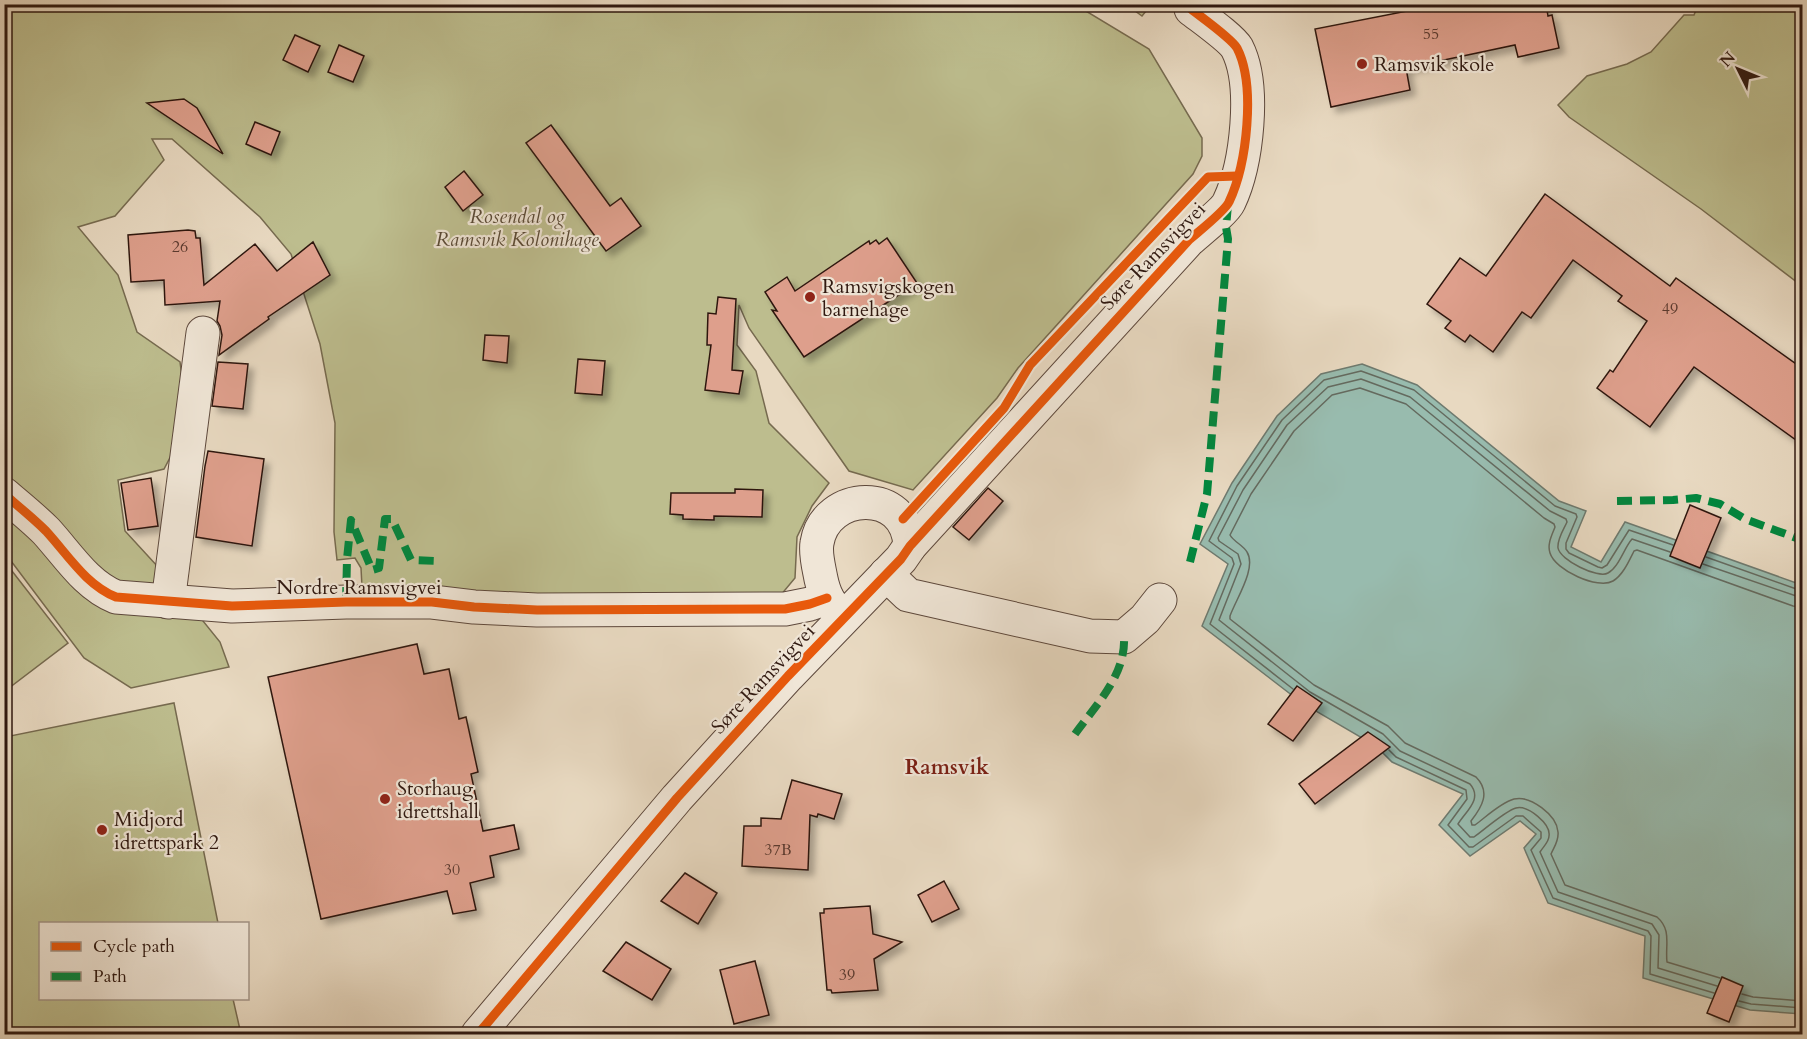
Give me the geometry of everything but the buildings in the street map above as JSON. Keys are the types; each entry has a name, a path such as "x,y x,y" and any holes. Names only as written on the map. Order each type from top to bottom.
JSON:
{"street":[{"name":"Søre Ramsvigvei","path":"478,1035 677,798 788,676 838,607 886,574 901,559 910,546 1189,240 1229,204 1247,135 1248,97 1244,67 1236,45 1191,9"},
{"path":"168,602 203,333"},
{"name":"Nordre Ramsvigvei","path":"4,494 45,530 70,560 102,591 116,597 232,606 432,602 474,607 586,610 785,609 810,604 838,607"},
{"path":"838,607 822,583 817,545 822,529 842,508 863,502 884,505 903,519 910,546"},
{"path":"886,574 908,595 1090,636 1124,636 1145,619 1160,600"}],"green space":[{"name":"Rosendal og Ramsvik Kolonihage","path":"5,5 1076,5 1149,49 1202,138 1202,156 1193,174 1018,368 997,398 913,490 849,471 749,328 739,305 737,345 756,371 769,423 829,483 812,506 797,537 795,578 780,596 445,593 362,587 361,568 355,558 337,560 334,532 335,423 320,344 291,254 260,217 172,139 152,139 164,160 115,216 78,227 118,275 137,332 180,362 182,377 175,448 164,469 118,480 125,531 170,580 220,642 229,667 131,688 84,658 5,553"},
{"path":"1127,5 1151,5 1142,16"},
{"path":"1698,5 1802,5 1802,286 1701,209 1569,117 1558,105 1587,76 1627,64 1651,52 1684,15 1694,15"},
{"path":"5,562 68,643 5,691"},
{"name":"Midjord idrettspark 2","path":"174,703 218,922 39,922 39,1000 233,1000 241,1034 5,1034 5,737"}],"water":[{"path":"1362,364 1417,385 1559,501 1586,511 1571,547 1601,562 1625,522 1802,585 1802,1014 1750,1010 1643,978 1645,936 1548,903 1524,848 1536,834 1520,821 1470,856 1439,825 1463,794 1392,762 1376,746 1302,703 1202,626 1228,564 1200,544 1232,483 1277,416 1321,374"}],"marked path":[{"path":"1190,562 1207,494 1228,239 1226,227 1228,205"},
{"path":"1617,501 1696,498 1720,504 1745,519 1802,540"},
{"path":"346,602 351,520 372,570 379,568 385,519 392,519 411,560 437,561"},
{"path":"1075,734 1115,677 1123,651 1124,637"}],"cycle path":[{"path":"478,1034 677,798 788,676 901,559 910,546 1189,240 1227,206 1241,167 1247,125 1248,103 1243,64 1234,44 1191,9"},
{"path":"903,519 1004,408 1030,365 1208,177 1237,176"},
{"path":"4,494 46,531 86,577 105,592 116,597 232,606 432,602 537,610 785,609 827,598"}],"place":[{"name":"Ramsvik skole","path":"1362,64"},
{"name":"Ramsvigskogen barnehage","path":"810,297"},
{"name":"Storhaug idrettshall","path":"385,799"},
{"name":"Midjord idrettspark 2","path":"102,830"}],"district":[{"name":"Ramsvik","path":"947,767"}]}
